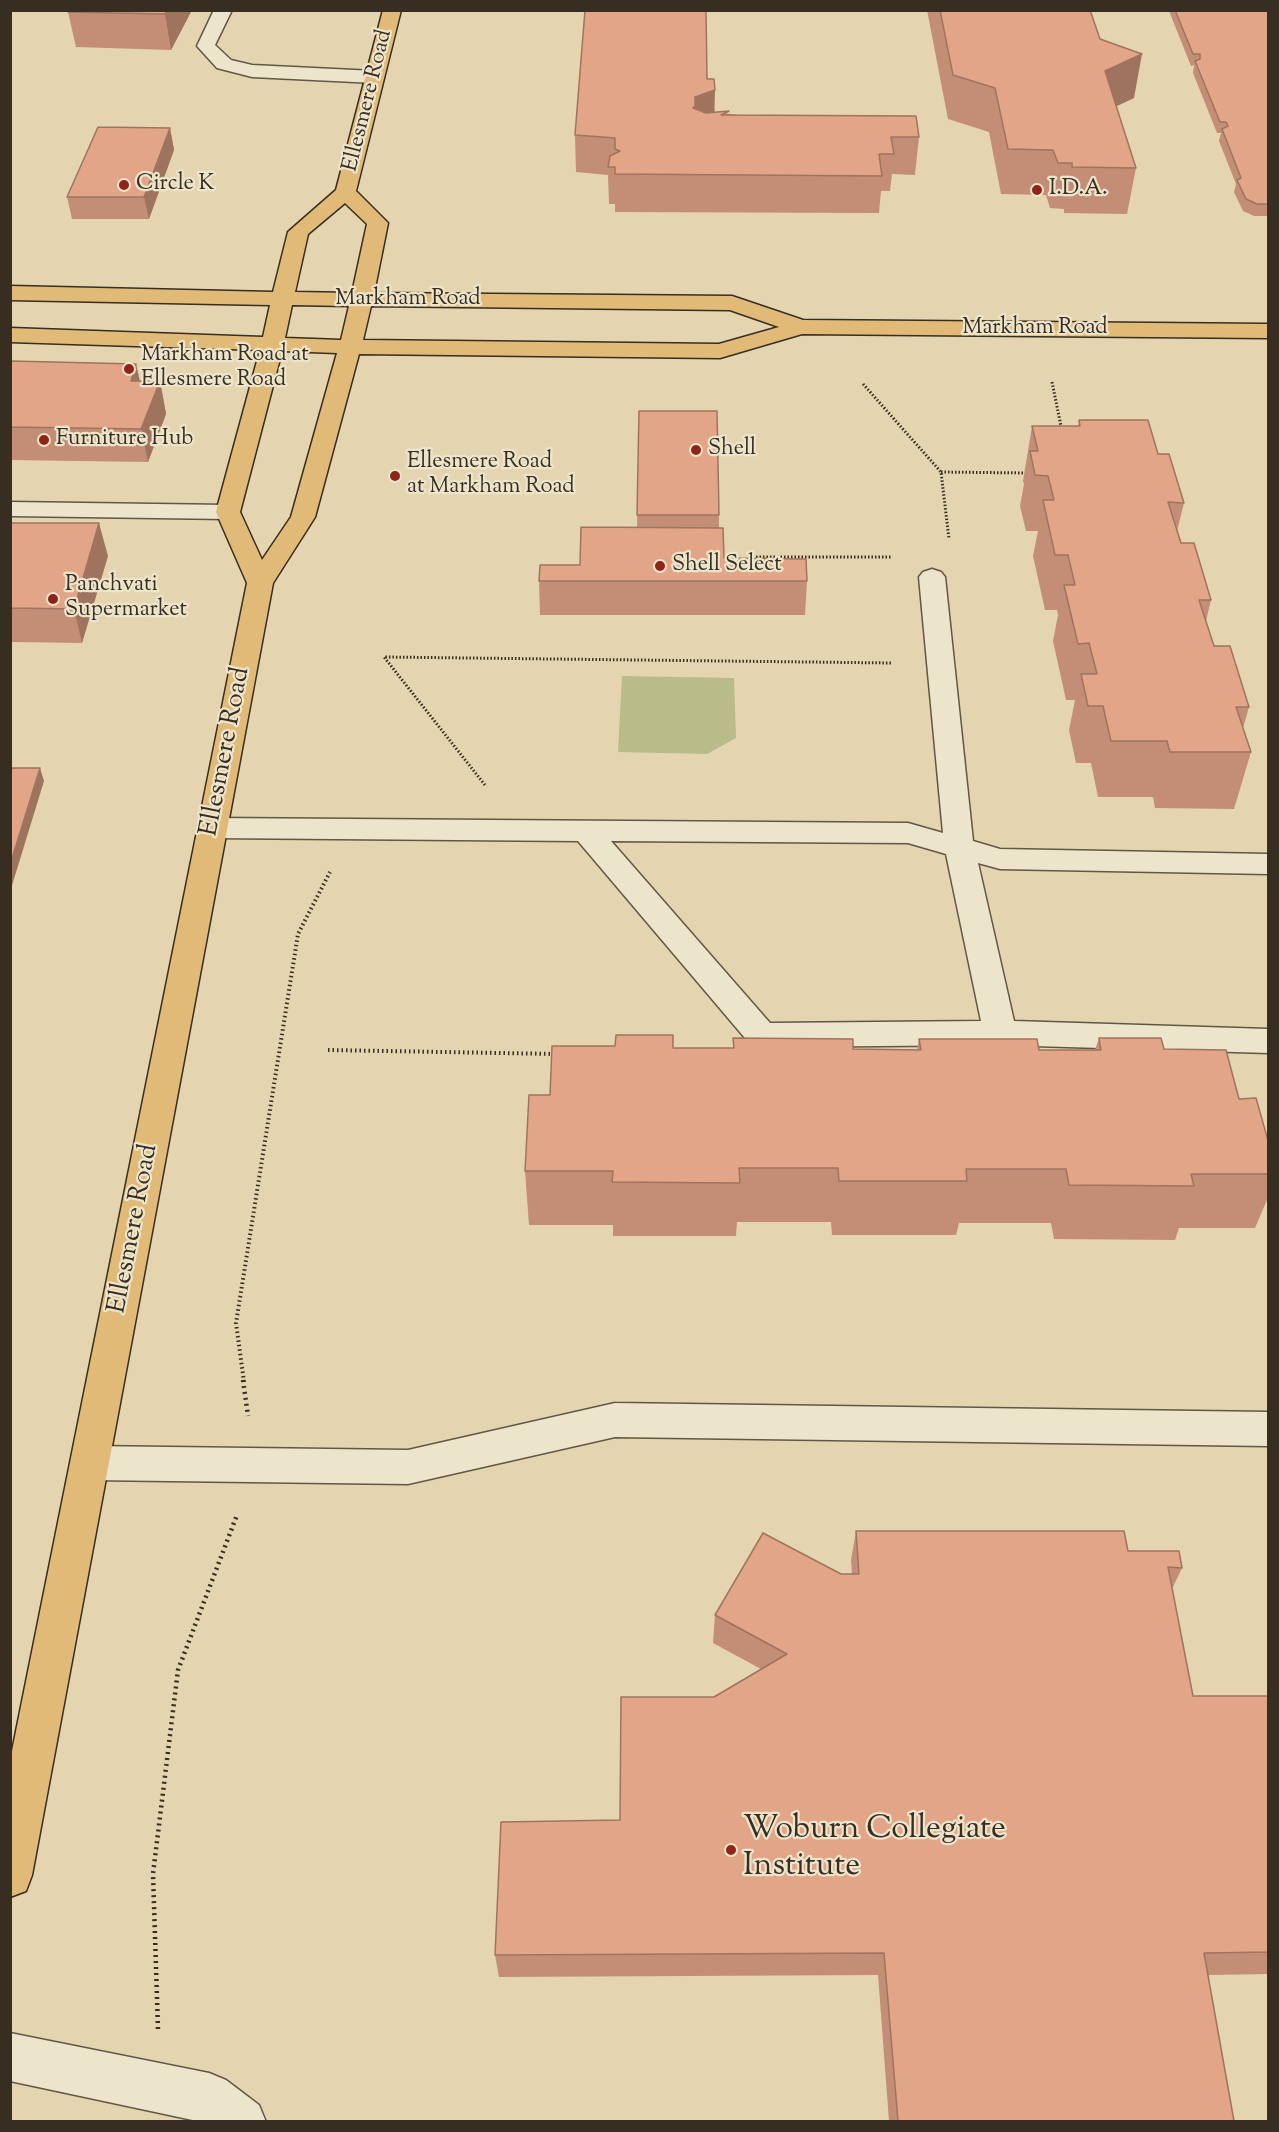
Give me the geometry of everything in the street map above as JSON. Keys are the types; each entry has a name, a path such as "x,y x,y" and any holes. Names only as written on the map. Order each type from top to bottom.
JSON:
{"main road":[{"name":"Ellesmere Road","path":"228,513 272,345 298,232 346,192 392,10"},
{"name":"Ellesmere Road","path":"10,1875 260,583 303,517 362,300 378,223 346,192"},
{"name":"Markham Road","path":"10,293 283,299 732,303 801,327"},
{"name":"Markham Road","path":"10,335 350,347 720,351 801,327 1269,331"},
{"path":"228,513 260,583"}],"lane":[{"path":"223,10 206,46 224,64 252,71 375,77"},
{"path":"10,509 228,513"},
{"path":"936,567 940,663 959,847 1000,1033"},
{"path":"213,828 908,833 1000,859 1269,864"},
{"path":"586,831 762,1035 1000,1033 1269,1041"},
{"path":"90,1463 408,1467 615,1420 1269,1429"},
{"path":"10,2057 160,2089 210,2097 242,2121"}],"path":[{"path":"1052,382 1064,440"},
{"path":"749,557 936,567 949,539 941,472 863,384"},
{"path":"941,472 1036,474"},
{"path":"521,830 384,657 940,663"},
{"path":"328,1050 566,1054"}],"green space":[{"path":"622,676 734,678 736,738 707,754 618,752"}],"building":[{"path":"69,10 167,10 165,14 68,12"},
{"path":"585,10 706,10 707,79 714,79 715,90 695,97 693,108 706,113 729,111 721,115 916,116 919,137 891,137 894,154 879,154 882,176 615,174 615,167 608,167 610,156 620,151 615,149 615,138 575,135"},
{"path":"940,10 1090,10 1100,39 1142,54 1105,71 1136,168 1072,167 1072,163 1058,163 1053,150 1008,149 995,88 953,75"},
{"path":"1175,10 1269,10 1269,204 1257,204 1246,199 1237,180 1241,178 1222,129 1228,126 1226,122 1220,122 1195,61 1200,59 1200,54 1193,54"},
{"path":"98,127 170,128 144,197 67,197"},
{"path":"10,361 136,364 131,381 160,381 141,429 10,427"},
{"path":"639,411 717,411 719,515 637,515"},
{"path":"1079,420 1148,420 1158,454 1169,454 1184,503 1168,502 1181,543 1194,543 1211,600 1199,600 1214,646 1230,646 1249,707 1236,707 1251,752 1170,752 1167,741 1111,741 1103,706 1088,706 1081,674 1097,674 1089,643 1078,644 1064,585 1075,585 1068,555 1055,555 1043,500 1054,500 1048,476 1035,475 1030,451 1038,451 1032,426 1080,426"},
{"path":"10,523 99,523 74,609 10,608"},
{"path":"581,527 723,528 724,558 806,559 807,581 539,581 540,565 580,565"},
{"path":"12,768 40,768 10,865 10,775"},
{"path":"616,1035 673,1035 673,1048 734,1048 733,1038 853,1039 853,1049 921,1050 919,1039 1037,1039 1039,1050 1101,1050 1099,1038 1161,1038 1164,1049 1226,1050 1239,1099 1256,1098 1269,1144 1269,1174 1191,1174 1194,1186 1069,1185 1066,1169 966,1169 967,1181 839,1181 838,1168 739,1168 740,1183 612,1182 613,1171 525,1171 529,1095 550,1095 552,1046 615,1046"},
{"path":"856,1531 1124,1531 1128,1551 1179,1551 1182,1568 1168,1567 1193,1696 1269,1696 1269,1952 1204,1953 1234,2121 898,2121 884,1953 495,1955 501,1822 620,1820 621,1697 714,1697 787,1654 715,1615 763,1533 841,1574 859,1574"}],"place":[{"name":"Circle K","path":"124,185"},
{"name":"I.D.A.","path":"1037,190"},
{"name":"Markham Road at Ellesmere Road","path":"129,369"},
{"name":"Furniture Hub","path":"44,440"},
{"name":"Shell","path":"696,450"},
{"name":"Ellesmere Road at Markham Road","path":"395,476"},
{"name":"Shell Select","path":"660,566"},
{"name":"Panchvati Supermarket","path":"53,599"},
{"name":"Woburn Collegiate Institute","path":"731,1850"}]}
